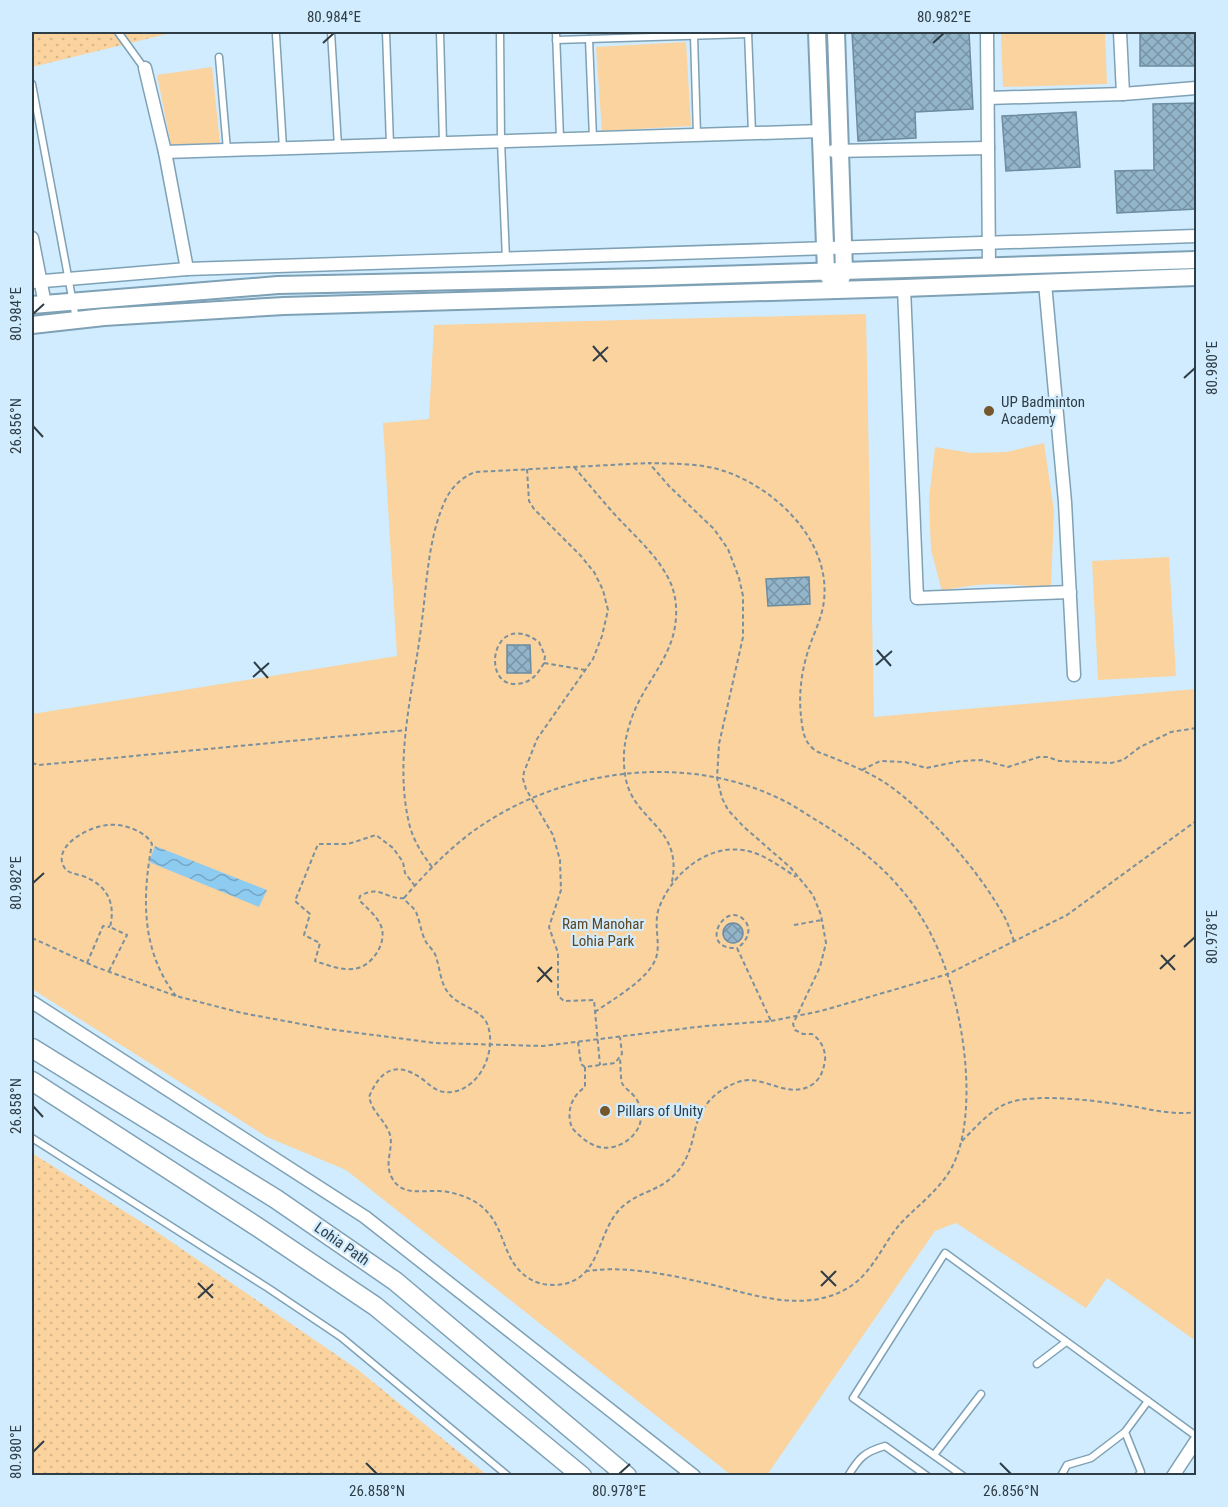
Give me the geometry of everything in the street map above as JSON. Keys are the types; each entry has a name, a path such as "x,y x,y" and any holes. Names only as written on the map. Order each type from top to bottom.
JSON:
{"main road":[{"name":"Lohia Path","path":"32,1048 276,1199 395,1281 627,1476"},
{"path":"32,1081 375,1306 582,1476"}],"street":[{"path":"817,32 826,272 837,290"},
{"path":"836,32 844,271 837,290"},
{"path":"987,32 989,266"},
{"path":"1120,32 1123,94"},
{"path":"145,69 165,152 187,269"},
{"path":"987,98 1123,94 1197,88"},
{"path":"165,152 821,131"},
{"path":"822,151 988,148"},
{"path":"36,281 187,269 1197,236"},
{"path":"32,238 38,304 278,285 826,272 1197,260"},
{"path":"32,325 284,306 1197,277"},
{"path":"1045,283 1065,502 1074,675"},
{"path":"904,288 916,598 1070,592"},
{"path":"32,1002 365,1217 694,1476"},
{"path":"1173,1476 1197,1441"}],"lane":[{"path":"118,32 145,69"},
{"path":"331,32 338,147"},
{"path":"386,32 390,145"},
{"path":"440,32 443,143"},
{"path":"500,32 501,141 506,259"},
{"path":"556,32 560,140"},
{"path":"556,40 748,33 752,134"},
{"path":"276,35 283,148"},
{"path":"694,36 697,135"},
{"path":"589,39 593,138"},
{"path":"219,57 227,150"},
{"path":"32,84 76,320"},
{"path":"32,1138 268,1288 340,1337 508,1476"},
{"path":"963,1476 853,1398 945,1253 1197,1436"},
{"path":"1037,1364 1066,1341"},
{"path":"934,1455 981,1394"},
{"path":"1060,1476 1066,1465 1090,1458 1125,1432 1148,1401"},
{"path":"1125,1432 1141,1472 1138,1476"},
{"path":"848,1476 859,1458 871,1450 885,1446 927,1476"}],"path":[{"path":"415,886 405,873 403,862 393,848 376,835 348,844 318,844 295,901 310,914 304,935 320,944 315,962 356,969 369,962 378,952 383,931 376,918 359,900 360,896 375,891 394,898 404,898 415,909 425,940 436,954 440,976 446,990 458,1003 475,1011 485,1021 489,1034 489,1045 485,1066 467,1086 448,1092 436,1090 405,1069 390,1070 378,1079 369,1097 375,1114 389,1132 391,1144 388,1157 394,1182 411,1192 436,1191 457,1194 467,1197 484,1208 498,1225 507,1253 513,1263 529,1279 538,1283 561,1284 577,1279 586,1271 596,1258 608,1224 617,1212 631,1200 670,1180 681,1167 690,1151 703,1109 729,1085 746,1080 792,1090 805,1089 821,1075 825,1058 821,1042 812,1034 803,1034 795,1030 793,1024 817,974 823,955 826,943 822,920 813,895 801,879 728,810 717,778 719,744 743,637 743,596 739,578 728,549 714,529 669,486 649,463"},
{"path":"432,867 422,854 409,824 404,784 407,730 432,540 444,502 455,485 465,476 475,472 649,463 697,465 740,476 782,504 811,541 820,562 825,587 823,607 805,662 799,696 804,732 808,743 815,751 828,754 887,784 911,804 973,870 1005,917 1014,941"},
{"path":"574,467 654,556 673,590 676,605 675,634 671,646 631,720 623,751 628,787 637,804 667,837 671,846 674,865 671,886"},
{"path":"527,469 529,501 594,572 603,590 608,610 593,659 537,739 525,766 523,779 530,799 553,835 560,860 561,890 549,927 558,953 558,996 564,1001 594,1000 600,1065"},
{"path":"519,633 539,642 545,656 544,663 528,682 510,684 503,680 497,671 494,654 503,639 511,634 519,633"},
{"path":"544,663 585,670"},
{"path":"862,770 880,761 905,762 926,768 961,761 982,760 1008,767 1039,757 1059,761 1111,764 1123,760 1140,747 1171,732 1197,728"},
{"path":"32,763 39,765 407,730"},
{"path":"404,898 432,867 488,821 530,799 590,779 650,771 669,772 717,778 756,789 778,798 835,831 888,873 912,900 927,926 948,974 959,1018 966,1070 966,1099 960,1143 953,1165 945,1178 895,1229 872,1264 848,1288 808,1300 757,1297 696,1280 670,1276 617,1270 586,1271"},
{"path":"32,938 109,972 176,996 242,1013 328,1029 435,1043 543,1046 705,1026 771,1021 798,1016 948,974 1067,915 1197,821"},
{"path":"110,927 113,906 110,897 86,877 70,873 64,868 61,856 75,838 105,825 116,824 145,835 152,844 146,881 145,911 148,934 161,971 176,996"},
{"path":"595,1012 648,971 657,957 659,908 671,886 687,868 705,855 719,851 747,851 779,865 801,879"},
{"path":"729,916 739,916 748,927 747,938 737,948 725,947 717,936 716,931 720,922 729,916"},
{"path":"794,925 822,920"},
{"path":"87,963 103,926 110,927 127,935 109,972"},
{"path":"737,948 771,1021"},
{"path":"578,1042 581,1064 585,1067 585,1087 570,1105 572,1128 588,1143 601,1147 615,1147 633,1136 642,1118 638,1101 622,1083 620,1037"},
{"path":"585,1067 615,1063 620,1059"},
{"path":"960,1143 1007,1103 1030,1098 1100,1102 1172,1113 1197,1112"}],"green space":[{"path":"32,32 175,32 32,67"},
{"path":"1001,32 1105,32 1107,84 1003,87"},
{"path":"686,42 691,126 602,131 596,47"},
{"path":"212,67 220,144 171,145 157,75"},
{"name":"Ram Manohar Lohia Park","path":"866,314 874,717 1196,689 1196,1341 1107,1278 1086,1308 956,1223 935,1231 767,1475 731,1475 346,1170 267,1137 32,989 32,714 397,656 383,423 429,419 434,325"},
{"path":"1044,443 1054,511 1051,588 996,584 942,591 931,550 929,499 935,447 971,453 1007,452"},
{"path":"1169,557 1176,676 1098,680 1092,561"},
{"path":"32,1153 154,1230 357,1369 487,1475 32,1475"}],"water":[{"path":"155,846 267,890 259,907 149,862"}],"building":[{"path":"852,32 969,32 973,109 915,112 916,138 858,141"},
{"path":"1140,32 1197,32 1197,66 1140,66"},
{"path":"1197,103 1197,209 1117,213 1115,171 1154,170 1153,104"},
{"path":"1076,112 1080,167 1006,171 1002,116"},
{"path":"809,577 810,604 768,606 766,579"},
{"path":"507,645 530,645 531,673 507,673"},
{"path":"733,923 740,926 743,933 740,940 733,943 726,940 723,933 726,926"}],"place":[{"name":"UP Badminton Academy","path":"989,411"},
{"name":"Pillars of Unity","path":"605,1111"}]}
